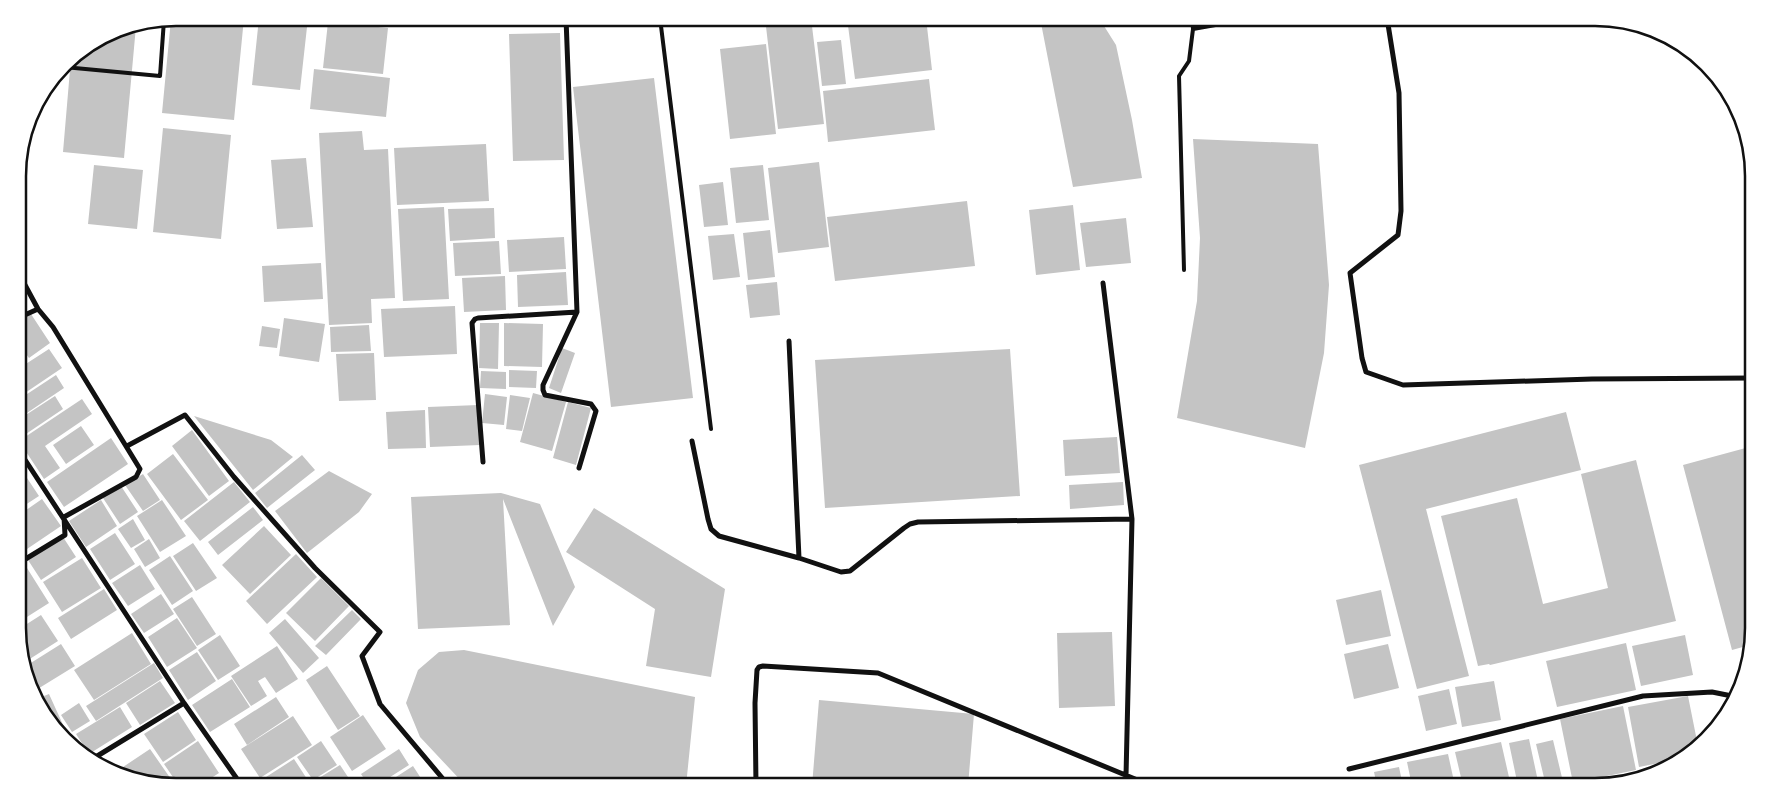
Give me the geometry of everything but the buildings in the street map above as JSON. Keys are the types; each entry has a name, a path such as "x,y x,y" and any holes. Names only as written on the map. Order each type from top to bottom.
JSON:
{"street":[{"path":"1388,26 1399,93 1401,211 1398,235 1350,273 1362,358 1366,372 1403,385 1592,379 1745,378"},
{"path":"566,27 577,312 543,385 543,390 545,395 591,404 596,411 578,468"},
{"path":"1103,283 1132,519 1126,776"},
{"path":"27,288 38,309 53,326 140,470 136,477 64,517"},
{"path":"27,314 38,309"},
{"path":"483,462 472,323 478,318 577,312"},
{"path":"789,341 799,558"},
{"path":"127,446 185,414 234,477 315,568 380,632 362,656 380,704 442,778"},
{"path":"692,441 711,529 719,536 799,558 841,572 850,571 904,528 918,522 1132,519"},
{"path":"26,461 184,703 236,778"},
{"path":"26,559 65,535 64,517"},
{"path":"756,778 756,678 759,666 878,672 1129,777"},
{"path":"1349,769 1643,696 1712,692 1728,695"},
{"path":"98,756 184,703"}],"lane":[{"path":"1184,270 1179,76 1190,61 1193,28 1204,26"},
{"path":"73,68 160,76 163,27"},
{"path":"661,27 711,429"}]}
